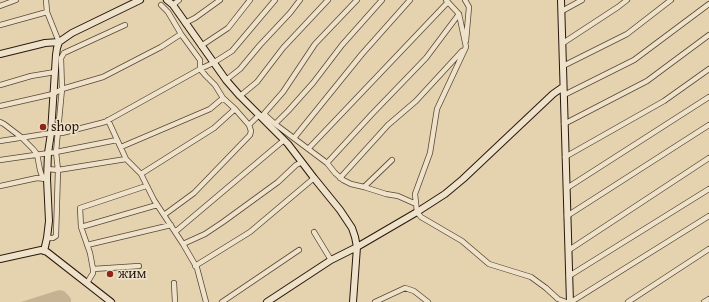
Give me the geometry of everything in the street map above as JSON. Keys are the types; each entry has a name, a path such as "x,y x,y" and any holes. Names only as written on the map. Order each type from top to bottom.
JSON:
{"street":[{"path":"0,6 16,0"},
{"path":"46,0 48,12 59,42 57,48 54,94 54,133 58,170 56,236 54,238 47,238"},
{"path":"0,54 45,43 59,42 72,33 140,0"},
{"path":"168,0 226,80 240,96 262,115 327,163 340,178 351,184 398,196 416,204"},
{"path":"172,5 180,0"},
{"path":"185,22 194,18 220,0"},
{"path":"201,46 228,28 250,0"},
{"path":"0,141 21,137 62,133 108,120 213,63 232,51 275,0"},
{"path":"226,80 240,69 300,0"},
{"path":"240,96 257,82 283,48 328,0"},
{"path":"249,125 262,115 283,92 315,44 357,0"},
{"path":"275,124 313,83 342,45 382,0"},
{"path":"294,138 362,54 410,0"},
{"path":"465,0 468,7 466,47 437,109 430,154 415,194 417,212 421,217 462,241 490,264 531,277 558,299 566,302"},
{"path":"561,0 570,302 709,216"},
{"path":"562,11 582,0"},
{"path":"563,43 627,0"},
{"path":"563,66 627,34 671,0"},
{"path":"308,148 447,1 459,14 466,47"},
{"path":"564,95 634,60 709,4"},
{"path":"161,5 168,12 181,34 200,60 200,69 215,85 223,98 236,109 249,125 251,131 250,135 194,193 164,215"},
{"path":"0,25 48,12"},
{"path":"327,163 426,58 459,14"},
{"path":"44,251 49,221 47,179 48,153 54,133 62,89 61,61 64,53 124,25"},
{"path":"0,106 54,94 62,89 103,77 161,47 181,34"},
{"path":"564,124 647,81 709,35"},
{"path":"340,178 388,125 416,101 466,47"},
{"path":"565,157 664,101 709,69"},
{"path":"0,85 31,76 55,72"},
{"path":"267,302 331,260 357,247 445,194 563,86"},
{"path":"567,188 709,97"},
{"path":"121,147 210,109 223,98"},
{"path":"141,174 214,128 236,109"},
{"path":"262,115 302,162 340,210 352,228 357,247 353,302"},
{"path":"108,120 126,159 141,174 157,205 184,244 197,268 206,302"},
{"path":"0,122 21,137 33,149 36,154 42,176 47,179"},
{"path":"567,216 709,125"},
{"path":"0,160 56,152 117,140"},
{"path":"175,232 284,140"},
{"path":"568,250 709,158"},
{"path":"47,169 58,170 126,159"},
{"path":"364,187 392,160"},
{"path":"184,244 205,234 223,222 278,182 296,164 302,162"},
{"path":"0,186 37,178 47,179"},
{"path":"195,266 250,232 314,178"},
{"path":"87,283 93,273 93,269 90,253 81,227 80,208 146,186"},
{"path":"569,276 709,189"},
{"path":"81,227 157,205"},
{"path":"87,245 171,225"},
{"path":"314,232 331,260"},
{"path":"628,302 709,249"},
{"path":"222,302 299,250"},
{"path":"0,259 38,251 47,252 111,302"},
{"path":"93,269 139,266"},
{"path":"174,283 176,302"},
{"path":"375,302 405,288 414,291 428,302"},
{"path":"636,297 639,302"},
{"path":"704,302 709,298"}],"shaded area":[{"path":"59,290 64,291 69,296 71,302 21,302"}],"place":[{"name":"shop","path":"43,127"},
{"name":"жим","path":"110,274"}]}
